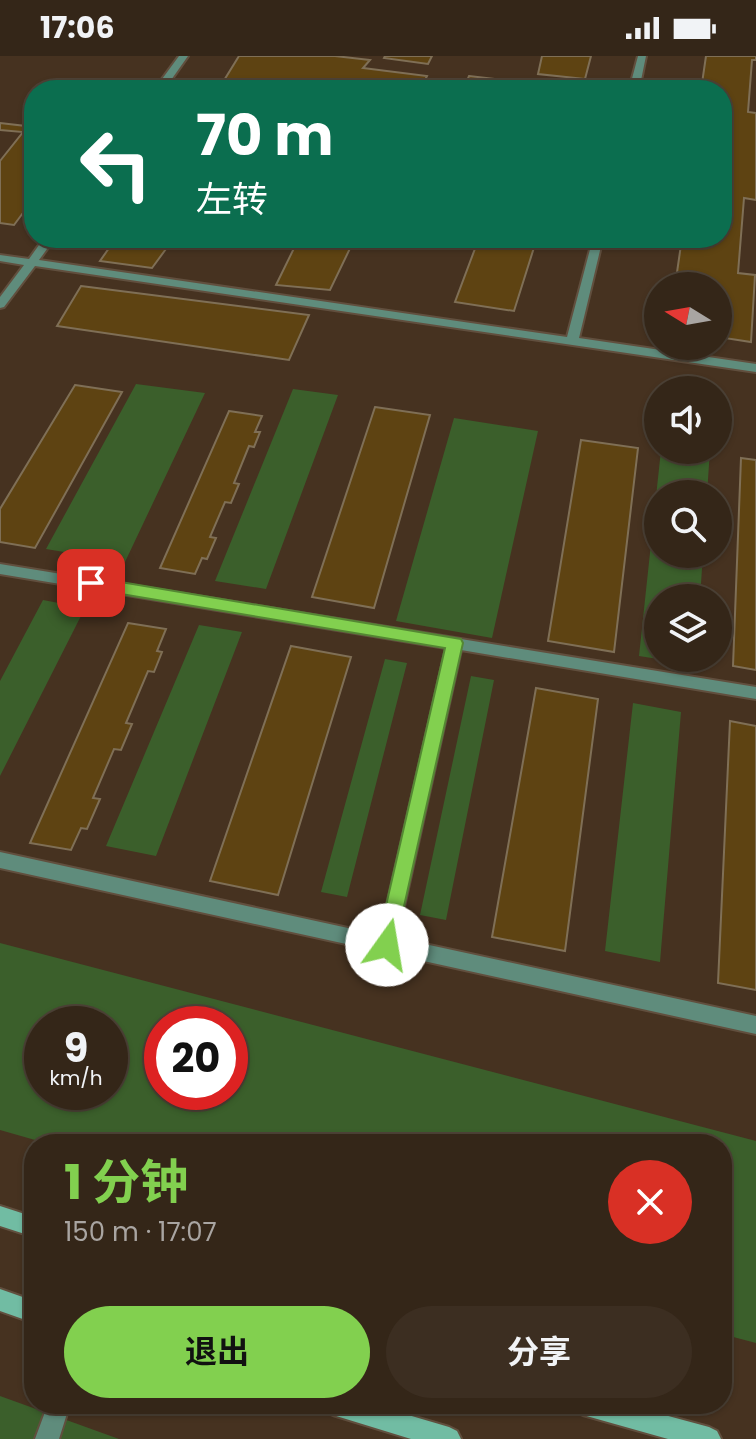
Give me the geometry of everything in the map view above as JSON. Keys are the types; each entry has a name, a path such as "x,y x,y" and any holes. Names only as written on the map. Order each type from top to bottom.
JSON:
{"main road":[{"path":"0,1216 24,1224"},
{"path":"0,1300 24,1308"},
{"path":"366,1414 449,1439"},
{"path":"619,1414 709,1439"}],"lane":[{"path":"166,80 184,56"},
{"path":"636,80 642,56"},
{"path":"0,305 42,248"},
{"path":"572,341 595,248"},
{"path":"0,258 756,368"},
{"path":"0,569 756,693"},
{"path":"387,945 455,643"},
{"path":"0,860 756,1025"},
{"path":"47,1439 56,1414"}],"green space":[{"path":"136,384 205,393 125,562 46,549"},
{"path":"293,389 338,395 266,589 215,581"},
{"path":"454,418 538,431 492,638 396,621"},
{"path":"660,464 709,464 708,480 658,480"},
{"path":"648,568 702,568 701,584 647,584"},
{"path":"43,600 85,608 0,776 0,681"},
{"path":"644,609 644,657 639,656"},
{"path":"199,625 242,632 156,856 106,846"},
{"path":"385,659 407,663 347,897 321,892"},
{"path":"471,676 494,680 446,920 420,915"},
{"path":"633,703 681,712 660,962 605,951"},
{"path":"0,943 241,1006 144,1006 144,1110 248,1110 248,1008 729,1134 24,1134 24,1137 0,1130"},
{"path":"732,1135 756,1141 756,1343 732,1337"},
{"path":"0,1396 24,1405 24,1414 50,1414 119,1439 0,1439"}],"building":[{"path":"239,56 335,56 370,60 363,68 427,76 425,80 224,80"},
{"path":"385,56 432,56 428,64"},
{"path":"542,56 591,56 585,79 538,74"},
{"path":"706,56 756,56 756,60 752,60 748,112 756,113 756,200 744,198 738,273 755,275 751,342 732,339 732,272 677,272 681,248 732,248 732,80 702,80"},
{"path":"469,76 503,80 467,80"},
{"path":"0,123 24,126 24,212 14,225 0,223 0,161 23,132 0,130"},
{"path":"109,248 167,248 152,268 100,261"},
{"path":"294,248 350,248 330,290 276,285"},
{"path":"475,248 534,248 514,311 455,302"},
{"path":"81,286 309,315 289,360 57,326"},
{"path":"75,385 122,392 35,548 0,542 0,509"},
{"path":"375,407 430,415 374,608 312,597"},
{"path":"229,411 262,416 255,432 260,432 254,447 249,446 234,483 239,484 231,503 225,502 210,537 216,538 207,559 202,558 195,574 160,568"},
{"path":"581,440 638,448 614,652 548,641"},
{"path":"741,458 756,460 756,670 733,666"},
{"path":"128,623 166,629 157,651 162,652 154,672 148,671 126,723 132,724 121,750 114,749 93,798 100,799 87,829 81,828 71,850 30,843"},
{"path":"291,646 351,657 278,895 210,881"},
{"path":"536,688 598,699 565,951 492,937"},
{"path":"730,721 756,726 756,990 718,983"}],"route":[{"path":"91,583 455,643 387,945"}]}
